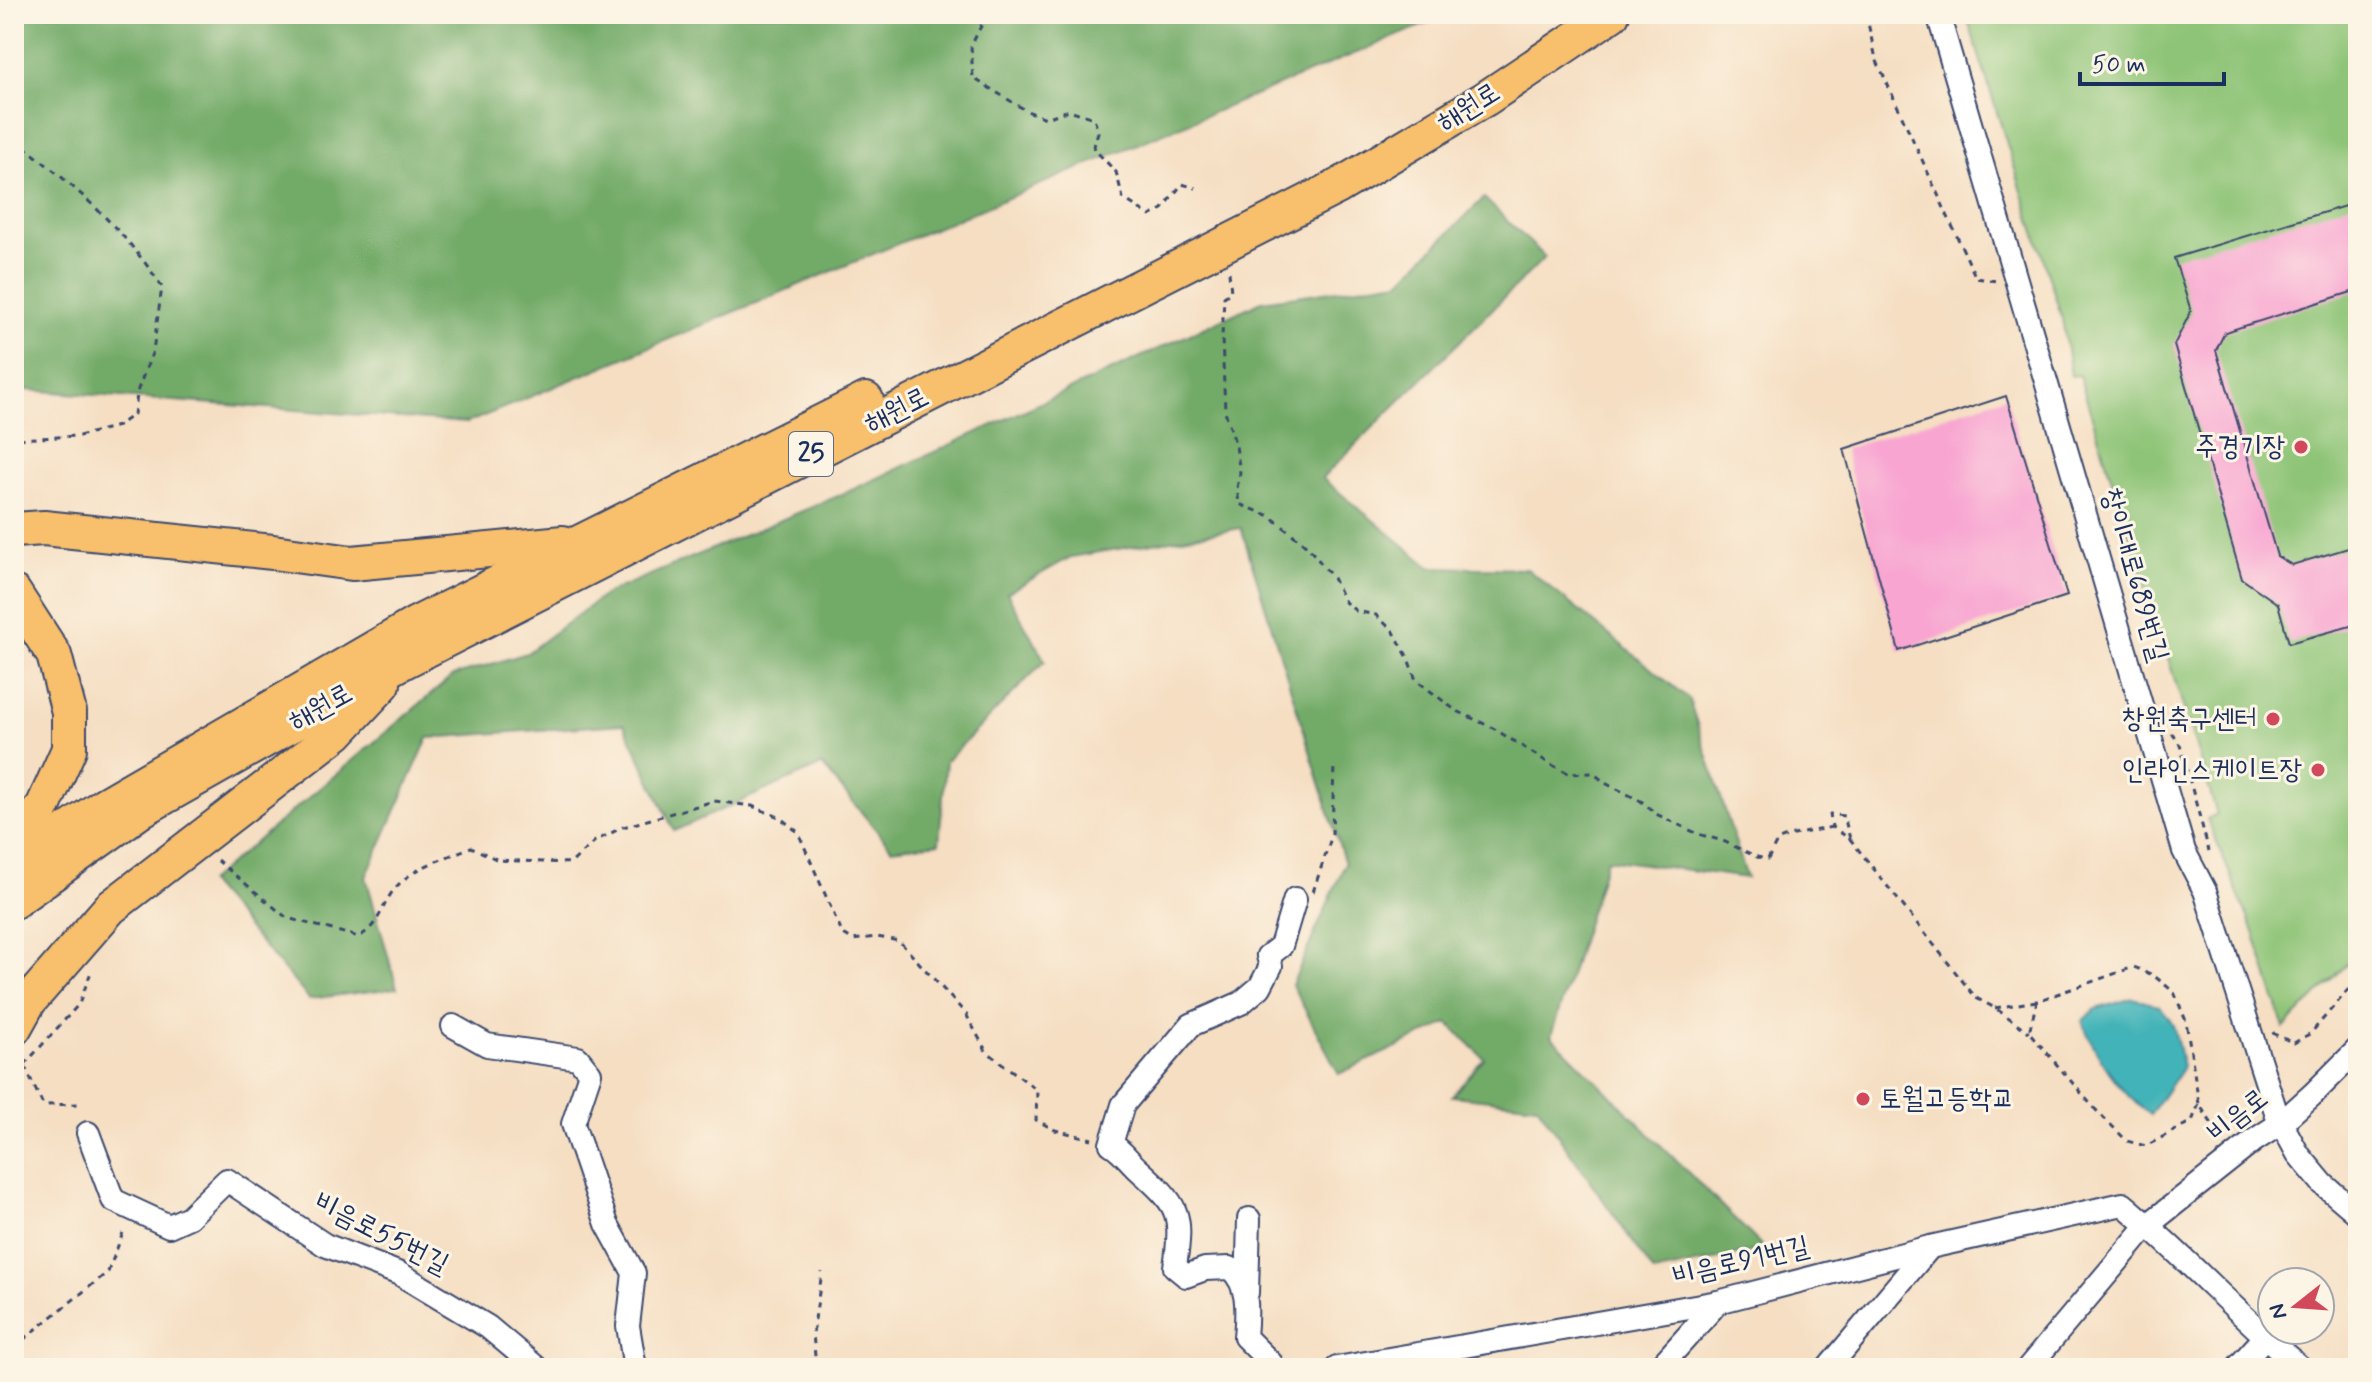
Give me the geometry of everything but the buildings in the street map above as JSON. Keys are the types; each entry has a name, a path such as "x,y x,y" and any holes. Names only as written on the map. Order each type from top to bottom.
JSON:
{"highway":[{"name":"해원로","path":"14,868 104,805 416,624 1338,165 1580,14"},
{"name":"해원로","path":"14,901 143,809 406,660 1339,186 1485,99 1612,14"},
{"path":"14,530 44,528 352,563 583,541"},
{"path":"14,593 54,655 69,712 69,749 43,807 14,839"},
{"path":"14,1028 29,1001 110,908 337,733 406,660"}],"street":[{"name":"창이대로689번길","path":"1938,14 2184,851 2205,891 2281,1123 2298,1154 2323,1184 2358,1214"},
{"path":"1247,1306 1239,1276 1230,1268 1205,1269 1186,1276 1175,1267 1179,1239 1175,1207 1119,1148 1111,1144 1123,1105 1191,1025 1241,1003 1260,987 1271,966 1268,956 1281,946 1295,899"},
{"path":"453,1026 487,1045 578,1058 590,1073 573,1124 607,1224 634,1273 628,1326 635,1368"},
{"name":"비음로","path":"2028,1368 2148,1225 2281,1123 2358,1049"},
{"path":"88,1133 113,1200"},
{"name":"비음로55번길","path":"113,1200 169,1226 189,1217 227,1180 325,1245 400,1274 488,1327 537,1368"},
{"name":"비음로91번길","path":"1337,1368 1718,1302 1930,1247 2123,1204 2148,1225"},
{"path":"1249,1219 1245,1337 1270,1365"},
{"path":"2148,1225 2256,1328"},
{"path":"1828,1368 1930,1247"},
{"path":"1659,1368 1718,1302"},
{"path":"2237,1368 2257,1346"},
{"path":"2275,1346 2301,1368"}],"path":[{"path":"987,14 971,46 973,78 1027,111 1046,118 1069,110 1094,118 1098,132 1095,150 1116,172 1123,198 1150,216 1163,209 1182,184 1196,188"},
{"path":"1866,14 1876,59 1976,278 1996,281"},
{"path":"14,139 101,211 143,258 162,287 153,351 138,389 134,414 118,426 79,436 14,439"},
{"path":"1229,269 1231,292 1224,297 1222,337 1225,411 1236,446 1240,473 1237,488 1239,504 1270,516 1317,557 1333,578 1345,602 1356,611 1376,615 1394,632 1416,680 1455,710 1493,728 1550,764 1570,774 1593,773 1607,784 1641,801 1656,814 1757,857 1768,859 1777,841 1789,836 1832,827 1850,839 1976,998 2029,1032 2094,1108 2127,1141 2146,1146 2192,1121 2199,1104"},
{"path":"2172,732 2180,745 2208,850"},
{"path":"1287,927 1314,890 1332,835 1334,764"},
{"path":"210,854 287,918 359,937 373,928 396,888 415,871 471,847 498,860 571,863 595,841 623,827 714,801 752,806 779,817 798,832 842,933 853,940 877,937 899,941 966,1014 986,1051 1037,1090 1036,1120 1055,1130 1088,1138"},
{"path":"1832,827 1830,814 1844,816 1850,839"},
{"path":"1995,1008 2037,1001 2134,967 2153,975 2174,992 2186,1021 2199,1104 2221,1138"},
{"path":"24,1065 79,1004 92,971"},
{"path":"2269,1020 2274,1034 2294,1043 2311,1033 2358,978"},
{"path":"2029,1032 2037,1001"},
{"path":"14,1060 24,1065 43,1105 82,1104"},
{"path":"14,1347 108,1272 124,1229 113,1200"},
{"path":"816,1368 813,1333 822,1272"}],"green space":[{"path":"14,14 1441,14 1431,22 467,423 14,389"},
{"name":"창원축구센터","path":"1966,14 2358,14 2358,953 2284,1028 2254,932 2207,819 2217,814 2079,375 2071,376 2062,318"},
{"path":"1484,198 1545,257 1322,478 1430,567 1527,569 1689,699 1747,878 1607,859 1551,1036 1765,1249 1654,1273 1537,1105 1452,1096 1484,1058 1448,1023 1339,1074 1292,985 1345,864 1241,528 1071,557 1007,593 1045,661 946,761 939,843 892,849 822,765 674,831 624,724 428,738 366,877 397,988 309,999 208,882 453,676 527,653 607,593 843,494 1262,301 1400,281"}],"water":[{"path":"2133,998 2161,1007 2173,1025 2183,1066 2150,1115 2110,1073 2082,1021 2096,1009"}],"place":[{"name":"주경기장","path":"2301,447"},
{"name":"창원축구센터","path":"2273,719"},
{"name":"인라인스케이트장","path":"2318,770"},
{"name":"토월고등학교","path":"1863,1099"}]}
